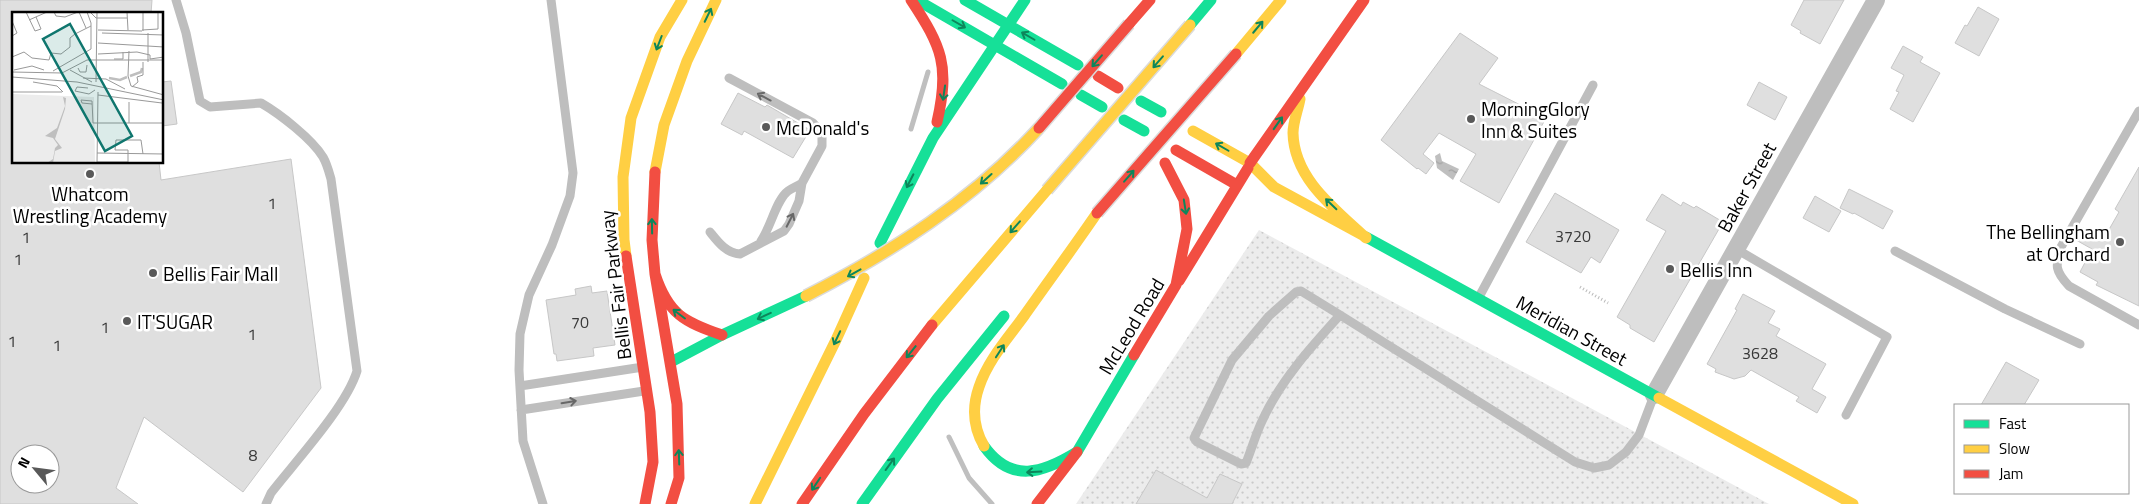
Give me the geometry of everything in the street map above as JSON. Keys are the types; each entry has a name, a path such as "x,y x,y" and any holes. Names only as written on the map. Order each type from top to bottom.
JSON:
{"main road":[{"name":"Bellis Fair Parkway","path":"671,504 679,478 680,458 624,240 623,177 631,118 660,37 682,0"},
{"name":"Bellis Fair Parkway","path":"646,504 653,462 661,389 657,364 655,274 651,212 653,181 664,125 687,61 716,0"},
{"path":"912,0 935,37 945,68 944,99 933,138"},
{"path":"917,0 1062,84"},
{"path":"965,0 1078,65"},
{"path":"880,243 933,138 1025,0"},
{"path":"657,364 845,278 900,245 970,194 1032,136 1150,0"},
{"path":"802,504 840,446 901,364 953,299 1211,0"},
{"path":"1028,290 1236,54 1281,0"},
{"name":"McLeod Road","path":"1037,504 1077,452 1250,163 1364,0"},
{"path":"1098,76 1118,88"},
{"path":"1304,85 1293,133 1294,146 1299,161 1306,176 1317,190 1366,238"},
{"path":"1081,95 1102,107"},
{"path":"1141,101 1161,112"},
{"path":"1124,120 1142,134"},
{"name":"Meridian Street","path":"1193,131 1250,163 1274,187 1853,504"},
{"name":"Meridian Street","path":"1176,150 1237,185 1274,187"},
{"path":"1165,163 1181,193 1186,211 1187,228 1176,285"},
{"path":"1077,452 1041,472 1028,473 1012,469 998,462 980,440 975,427 974,412 976,394 988,368 1097,213"},
{"path":"655,274 664,299 671,308 699,327 722,335"},
{"path":"755,504 836,340 864,278"},
{"path":"862,504 937,399 1015,304"}],"street":[{"name":"Baker Street","path":"1654,395 1876,0"}],"lane":[{"path":"176,0 186,33 200,101 210,107 261,103 268,107 280,115 317,149 326,165 331,180 357,371 353,384 345,396 271,493 266,504"},
{"path":"543,504 523,441 519,352 522,321 529,295 552,245 570,196 573,173 551,0"},
{"path":"710,232 725,249 740,254 784,231 799,201 802,183 822,146 822,132 813,123 729,78"},
{"path":"1478,299 1593,85"},
{"path":"2139,111 2061,247 2056,264 2060,277 2069,286 2139,325"},
{"path":"759,243 767,232 782,198 790,189 802,183"},
{"path":"1736,249 1887,337 1846,415"},
{"path":"1895,250 2005,309 2080,344"},
{"path":"1340,315 1298,362 1275,397 1262,420 1246,463 1241,464 1197,442 1194,438 1232,360 1268,316 1296,292 1301,291 1340,315 1575,462 1594,468 1609,465 1626,452 1639,435 1654,395"},
{"path":"520,386 657,364"},
{"path":"521,410 661,389"}],"path":[{"path":"1580,287 1608,303"}],"shaded area":[{"path":"1259,230 1769,504 1076,504"}],"water":[{"path":"1440,153 1442,161 1459,169 1453,180 1437,168 1435,156"}],"building":[{"name":"Bellis Fair Mall","path":"0,0 152,0 151,12 12,12 12,164 159,164 161,180 291,159 321,388 243,492 144,417 116,488 138,504 0,504"},
{"path":"1804,0 1844,0 1820,44 1800,33 1801,31 1791,25"},
{"path":"1978,7 1999,19 1979,56 1955,43"},
{"name":"MorningGlory Inn & Suites","path":"1460,33 1498,58 1479,84 1546,118 1499,203 1460,181 1476,154 1439,133 1423,154 1434,163 1426,174 1381,140"},
{"path":"1903,46 1923,57 1920,62 1940,73 1913,122 1890,109 1899,92 1896,91 1904,75 1891,68"},
{"path":"171,81 177,124 164,126 164,82"},
{"path":"1759,82 1787,97 1775,120 1747,105"},
{"name":"McDonald's","path":"738,93 765,107 767,105 810,130 793,158 744,131 742,135 721,124"},
{"name":"The Bellingham at Orchard","path":"2139,167 2139,306 2096,285 2098,282 2080,272 2092,249 2076,240 2083,228 2103,240 2119,212 2115,209"},
{"path":"1849,189 1893,211 1883,229 1854,213 1840,208"},
{"path":"1555,193 1619,230 1600,263 1591,257 1581,273 1526,242"},
{"name":"Bellis Inn","path":"1662,194 1681,206 1683,202 1694,208 1696,206 1723,222 1654,342 1630,328 1630,325 1617,317 1666,231 1646,220"},
{"path":"1815,196 1841,211 1829,232 1803,218"},
{"path":"591,286 592,293 607,291 615,345 593,348 594,356 557,361 556,354 554,354 546,300 576,295 575,289"},
{"path":"1743,294 1775,311 1768,323 1780,329 1776,336 1826,364 1812,389 1826,397 1817,413 1796,401 1799,397 1751,370 1745,376 1734,379 1715,372 1716,369 1707,364 1737,310 1735,309"},
{"path":"2006,362 2039,380 2025,404 1982,404"},
{"path":"1156,470 1207,498 1220,474 1242,484 1232,504 1136,504"}],"waterway":[{"path":"911,129 928,72"},
{"path":"949,437 969,478 992,504"}],"traffic: fast":[{"path":"917,0 1062,84"},
{"path":"965,0 1078,65"},
{"path":"880,243 933,138 1025,0"},
{"path":"1190,25 1211,0"},
{"path":"1081,95 1102,107"},
{"path":"1141,101 1161,112"},
{"path":"1124,120 1144,131"},
{"path":"1366,237 1659,398"},
{"path":"671,362 722,335 806,296"},
{"path":"862,504 937,399 1004,316"},
{"path":"984,446 994,458 1005,466 1016,470 1028,471 1052,465 1077,452 1134,355"}],"traffic: slow":[{"path":"626,256 623,177 631,118 660,37 682,0"},
{"path":"655,172 664,125 687,61 716,0"},
{"path":"1236,54 1281,0"},
{"path":"1047,190 1190,25"},
{"path":"1300,99 1293,133 1295,150 1300,165 1318,192 1366,238"},
{"path":"806,296 869,261 930,222 987,178 1039,128"},
{"path":"1193,131 1250,163 1274,187 1366,237"},
{"path":"932,325 1047,190"},
{"path":"984,446 980,439 975,417 975,402 983,377 999,350 1097,213"},
{"path":"755,504 836,340 864,278"},
{"path":"1659,398 1853,504"}],"traffic: jam":[{"path":"911,0 930,31 941,58 943,86 937,122"},
{"path":"1129,24 1150,0"},
{"path":"1250,163 1364,0"},
{"path":"1039,128 1129,24"},
{"path":"1097,213 1236,54"},
{"path":"1098,76 1118,88"},
{"path":"1176,150 1237,185"},
{"path":"1134,355 1176,285 1187,229 1184,200 1165,163"},
{"path":"1179,281 1248,168"},
{"path":"655,172 652,240 655,274 677,404 679,478 671,504"},
{"path":"626,256 650,412 653,462 645,504"},
{"path":"655,274 666,299 679,315 697,326 722,335"},
{"path":"802,504 864,414 932,325"},
{"path":"1037,504 1077,452"}],"place":[{"name":"MorningGlory Inn & Suites","path":"1471,119"},
{"name":"McDonald's","path":"766,127"},
{"name":"Whatcom Wrestling Academy","path":"90,174"},
{"name":"The Bellingham at Orchard","path":"2120,242"},
{"name":"Bellis Inn","path":"1670,269"},
{"name":"Bellis Fair Mall","path":"153,273"},
{"name":"IT'SUGAR","path":"127,321"}]}
